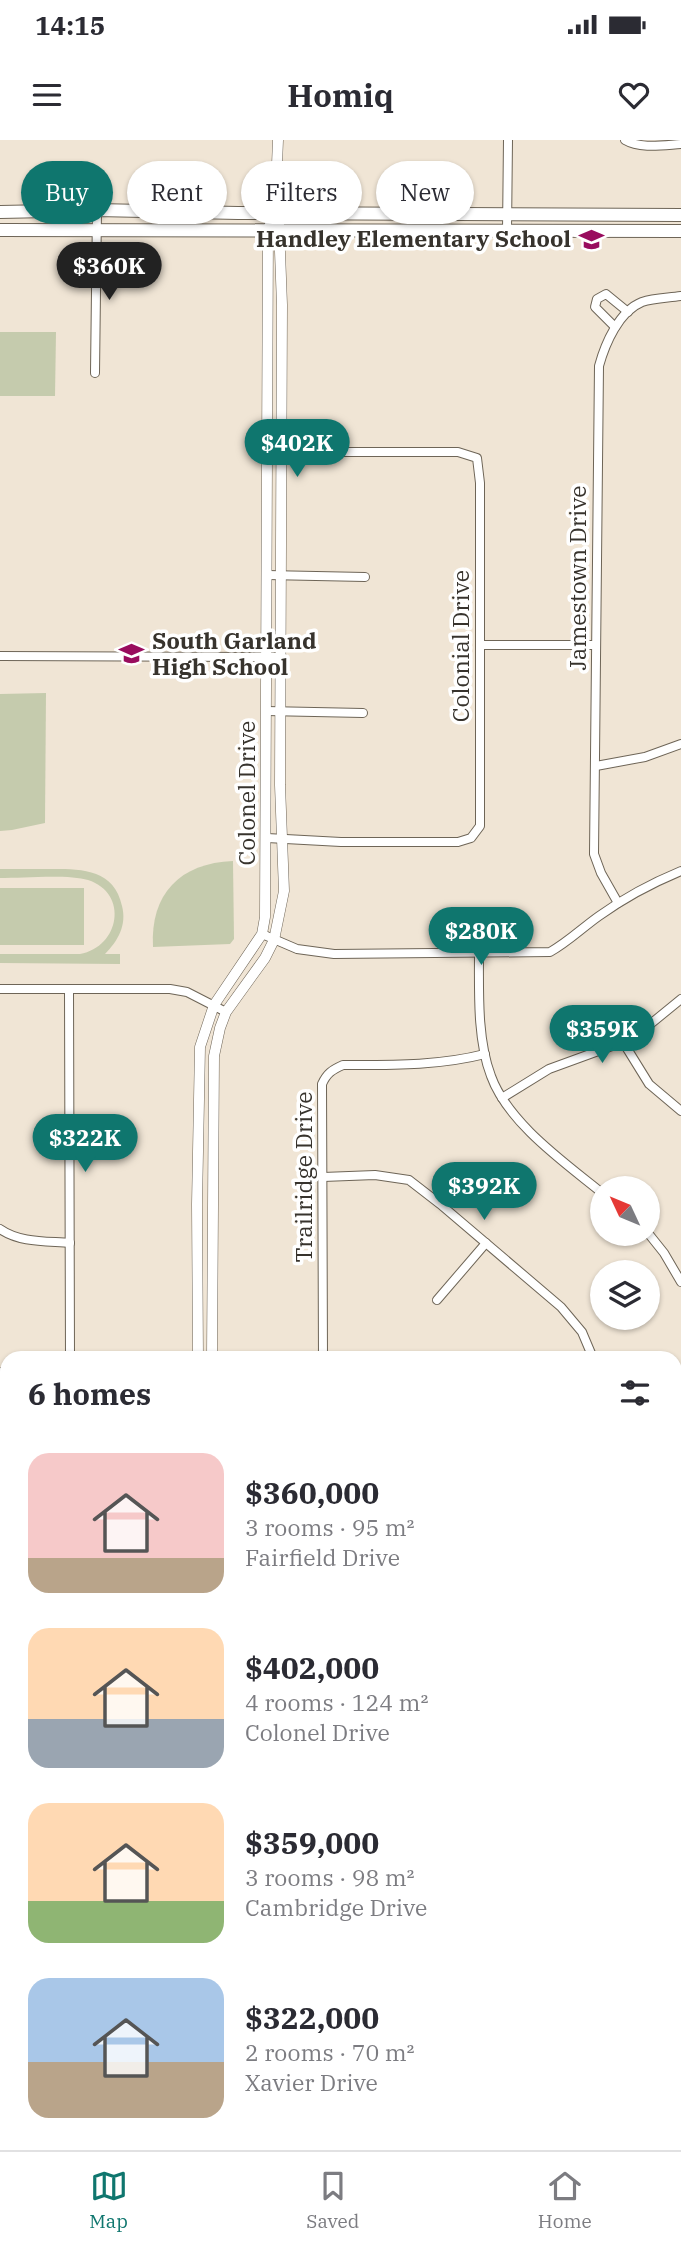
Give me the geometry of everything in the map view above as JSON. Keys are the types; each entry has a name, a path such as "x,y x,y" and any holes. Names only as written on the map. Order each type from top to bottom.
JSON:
{"main road":[{"path":"0,212 21,212"},
{"path":"474,214 681,215"},
{"path":"170,224 170,230"},
{"path":"388,224 388,230"},
{"path":"0,230 681,231"}],"street":[{"name":"Colonel Drive","path":"277,161 278,140"},
{"path":"507,231 508,140"},
{"path":"625,140 628,143 647,145 681,145"},
{"path":"95,373 97,224"},
{"name":"Colonel Drive","path":"198,1351 200,1047 214,1005 262,934 265,917 267,452 274,224"},
{"name":"Colonel Drive","path":"212,1351 214,1056 226,1012 265,958 274,940 284,891 280,785 281,451 274,230"},
{"path":"615,327 595,307 597,299 606,294 628,312"},
{"name":"Jamestown Drive","path":"618,903 594,854 599,366 605,345 628,312 639,303 681,296"},
{"name":"Colonial Drive","path":"267,452 458,452 477,458 480,483 480,826 471,838 458,842 341,842 267,838"},
{"path":"267,575 365,577"},
{"path":"480,645 596,645"},
{"path":"0,656 282,657"},
{"path":"267,711 363,713"},
{"path":"596,766 645,757 681,744"},
{"path":"262,934 297,949 334,954 550,952 567,943 618,903 681,871"},
{"path":"479,953 479,1001 485,1054 491,1077 502,1098 524,1126 590,1183"},
{"path":"0,989 170,989 187,992 226,1012"},
{"path":"69,989 70,1351"},
{"path":"502,1098 549,1069 623,1042 642,1031 681,999"},
{"path":"623,1042 649,1084 681,1111"},
{"name":"Trailridge Drive","path":"323,1351 322,1084 331,1070 343,1065 430,1064 485,1054"},
{"path":"323,1177 375,1175 409,1180 561,1307 582,1332 590,1351"},
{"path":"0,1229 27,1240 71,1243"},
{"path":"437,1300 486,1243"},
{"path":"658,1246 681,1282"}],"green space":[{"path":"0,332 56,332 55,396 0,396"},
{"path":"46,693 45,823 0,831 0,694"},
{"path":"233,861 234,939 230,944 153,947 157,911 172,885 198,868"},
{"path":"0,869 72,869 94,873 112,884 122,906 123,920 114,944 105,954 120,954 120,964 0,963 0,954 80,954 94,949 111,931 114,907 110,896 88,880 58,877 0,878"},
{"path":"0,888 84,888 84,945 0,945"}],"place":[{"name":"Handley Elementary School","path":"591,239"},
{"name":"South Garland High School","path":"132,654"}]}
